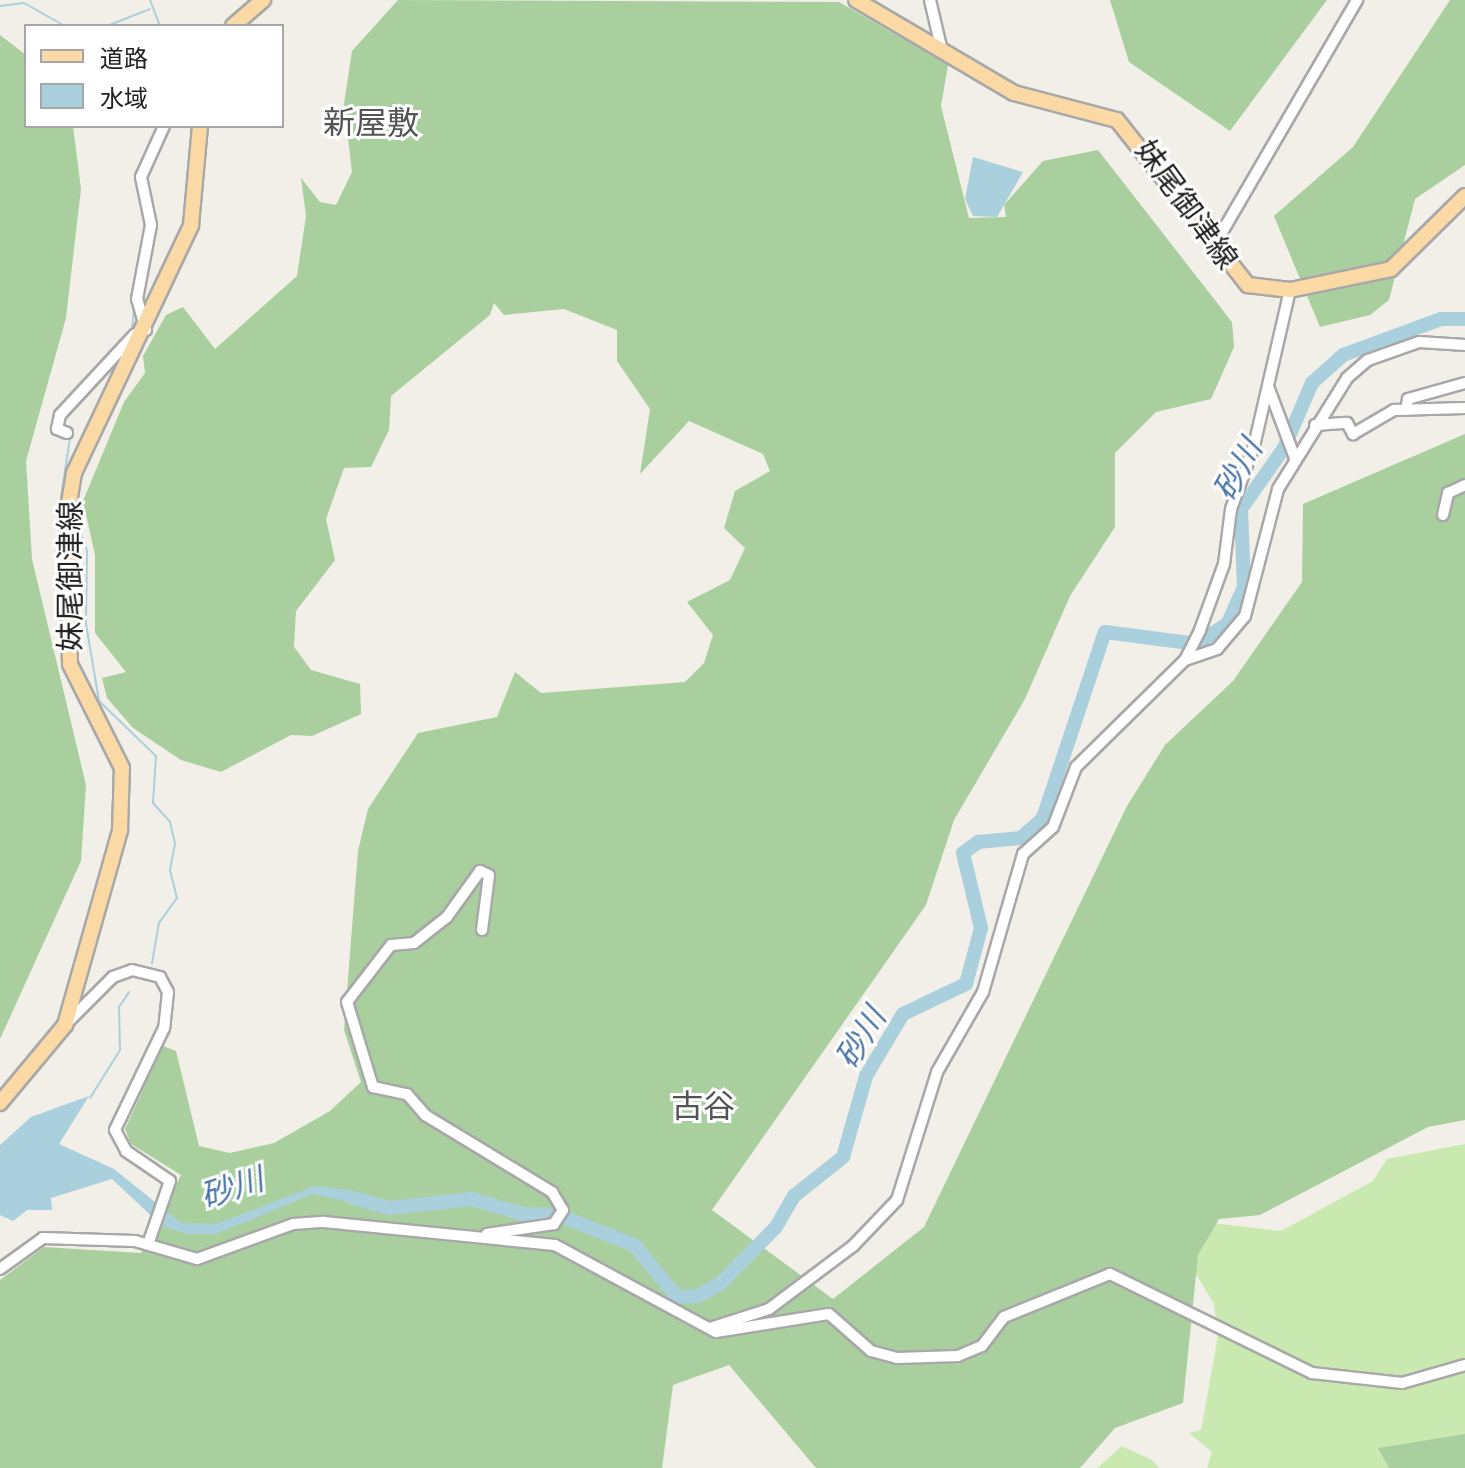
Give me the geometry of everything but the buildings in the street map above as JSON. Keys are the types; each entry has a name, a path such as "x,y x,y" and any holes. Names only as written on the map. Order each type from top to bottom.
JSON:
{"main road":[{"name":"妹尾御津線","path":"856,0 878,5 1014,93 1117,120 1213,249 1248,285 1290,290 1391,269 1465,196"},
{"path":"235,24 256,2"},
{"name":"妹尾御津線","path":"0,1103 65,1025 126,798 117,753 70,664 67,515 74,473 191,225 200,128"}],"street":[{"path":"930,0 941,47"},
{"path":"1213,249 1235,198 1357,0"},
{"path":"67,433 57,429 60,415 88,381 142,326 151,225 141,177 163,128"},
{"path":"708,1329 769,1309 853,1246 897,1200 937,1072 983,992 1023,854 1053,827 1084,756 1187,655 1196,637 1219,583 1231,509 1269,388 1290,290"},
{"path":"1187,655 1217,649 1245,616 1257,549 1293,454 1368,360 1419,342 1465,345"},
{"path":"1406,410 1408,399 1465,383"},
{"path":"1269,388 1293,454"},
{"path":"1315,425 1347,423 1353,434 1406,410 1465,408"},
{"path":"1443,515 1448,493 1465,485"},
{"path":"482,930 489,875 480,871 447,917 414,943 391,945 351,989 347,1002 365,1047 363,1069 373,1087 407,1094 425,1115 552,1192 562,1216 482,1238"},
{"path":"65,1025 113,977 142,971 165,983 171,1007 164,1028 115,1130 126,1151 170,1181 148,1244"},
{"path":"0,1269 43,1238 148,1244 207,1258 265,1233 324,1222 568,1249 708,1329 739,1333 829,1314 871,1351 934,1361 982,1346 1004,1317 1110,1274 1312,1373 1402,1383 1465,1365"}],"green space":[{"path":"398,0 839,2 948,65 941,106 969,218 1006,217 1004,205 1043,161 1098,150 1232,322 1234,347 1211,399 1156,412 1115,453 1115,527 1070,596 1025,699 954,820 926,905 712,1210 833,1299 924,1227 1127,806 1165,745 1233,681 1302,582 1303,504 1465,434 1465,1120 1428,1127 1260,1215 1219,1219 1198,1255 1183,1403 1115,1428 1080,1468 816,1468 729,1365 673,1385 662,1468 0,1468 0,1280 44,1247 141,1253 181,1175 131,1144 125,1129 163,1046 176,1051 199,1146 230,1153 274,1143 330,1111 361,1082 344,1030 358,851 368,809 418,733 497,717 515,672 541,693 685,682 704,663 713,635 687,602 730,580 745,548 724,528 735,491 770,471 763,454 689,421 640,474 650,409 617,361 617,330 564,309 504,315 494,303 490,315 391,396 389,430 371,467 344,468 326,519 335,560 296,611 294,647 311,670 360,684 361,714 312,736 291,735 221,772 181,760 133,728 107,698 102,678 126,672 95,633 95,555 83,501 124,402 145,373 143,356 166,315 183,307 215,349 297,276 306,216 301,178 320,202 336,205 352,172 344,104 352,51"},
{"path":"1110,0 1327,0 1230,131 1129,62"},
{"path":"1450,0 1465,0 1465,165 1415,199 1389,300 1370,315 1320,327 1274,216 1353,147"},
{"path":"0,35 24,53 24,128 73,128 81,189 66,318 26,461 32,559 86,785 81,861 0,1039"},
{"path":"1465,1144 1465,1468 1207,1468 1212,1452 1189,1433 1201,1430 1218,1336 1214,1304 1190,1264 1195,1221 1281,1231 1373,1181 1387,1159"},
{"path":"1465,1434 1465,1468 1389,1468 1378,1448"},
{"path":"1122,1446 1152,1460 1159,1468 1097,1468"}],"water":[{"path":"973,157 1023,172 997,217 973,216 965,199"},
{"path":"89,1096 59,1144 114,1169 181,1223 216,1224 315,1186 350,1190 371,1207 313,1194 216,1234 187,1234 162,1226 112,1179 51,1198 52,1210 27,1210 13,1221 0,1215 0,1145 31,1117"}],"waterway":[{"path":"150,0 159,24"},
{"path":"0,6 24,3 61,24"},
{"path":"112,24 150,9"},
{"path":"137,175 155,134"},
{"path":"138,185 142,206"},
{"path":"132,331 134,306"},
{"name":"砂川","path":"354,1198 390,1208 472,1199 523,1214 558,1215 634,1245 677,1297 698,1296 721,1283 776,1227 794,1196 843,1157 866,1076 903,1014 966,984 981,928 963,853 978,842 1021,838 1043,818 1105,632 1197,644 1228,623 1244,587 1241,509 1284,448 1312,383 1343,355 1441,319 1465,319"},
{"path":"91,374 111,353"},
{"path":"61,497 70,438"},
{"path":"74,518 87,550 86,624 99,701 156,756 153,803 170,822 175,844 170,870 177,898 159,923 152,963"},
{"path":"90,1098 120,1050 119,1007 129,992"}],"district":[{"name":"新屋敷","path":"371,123"},
{"name":"古谷","path":"703,1106"}]}
